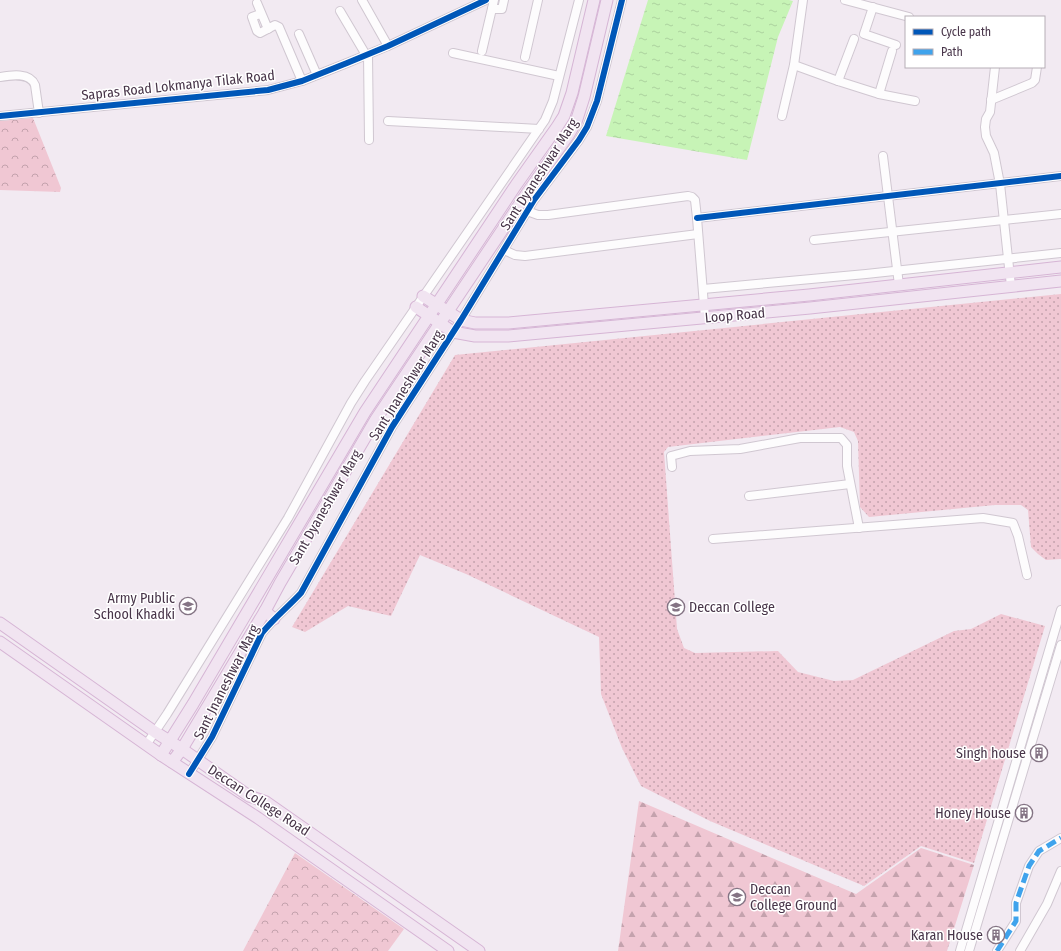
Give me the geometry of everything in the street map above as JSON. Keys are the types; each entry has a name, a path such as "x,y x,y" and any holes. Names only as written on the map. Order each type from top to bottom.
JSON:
{"main road":[{"name":"Sant Dyaneshwar Marg","path":"161,755 193,704 365,412 516,185 564,116 572,93 594,0"},
{"name":"Sant Dyaneshwar Marg","path":"172,762 182,749 265,611 376,419 576,122 584,97 607,0"},
{"name":"Loop Road","path":"423,296 461,320 475,323 508,323 705,305 1061,267"},
{"name":"Loop Road","path":"416,308 453,332 475,336 508,336 818,308 1061,281"},
{"path":"265,611 274,618"},
{"name":"Deccan College Road","path":"0,623 249,796 266,802 479,951"},
{"name":"Deccan College Road","path":"0,642 161,755 258,818 448,951"}],"street":[{"path":"362,0 388,46"},
{"name":"Sapras Road Lokmanya Tilak Road","path":"0,116 268,90 302,81 367,55 486,0"},
{"path":"482,51 494,0"},
{"path":"492,10 502,9 504,0"},
{"path":"525,57 538,0"},
{"name":"Sant Jnaneshwar Marg","path":"146,744 155,732 288,518 351,403 550,111 579,0"},
{"name":"Sant Jnaneshwar Marg","path":"189,774 212,737 262,633 274,618 288,607 301,593 392,427 461,320 534,200 587,127 597,101 622,0"},
{"path":"782,116 794,65 803,0"},
{"path":"845,0 905,16"},
{"path":"257,3 260,14 252,17 257,31 260,33 275,25 279,28 302,81"},
{"path":"873,7 864,34 894,48 879,94"},
{"path":"340,11 367,55 369,140"},
{"path":"299,34 317,75"},
{"path":"838,82 854,39"},
{"path":"453,53 559,76"},
{"path":"794,65 838,82 879,94 915,102"},
{"path":"995,68 990,112 986,119 985,127 986,136 994,152 1000,184 1011,286"},
{"path":"991,100 1032,83 1035,80 1037,68"},
{"path":"0,77 23,76 29,77 33,80 39,113"},
{"path":"388,121 539,129"},
{"path":"884,156 899,285"},
{"path":"698,218 1057,177 1061,171"},
{"path":"527,211 538,215 548,215 688,196 692,197 695,200 698,218 705,318"},
{"path":"814,240 1061,214"},
{"path":"504,250 515,255 525,256 698,234"},
{"path":"703,289 1061,253"},
{"path":"672,467 671,456 681,453 740,449 800,438 841,438 847,444 847,466 858,528"},
{"path":"749,496 850,484"},
{"path":"713,539 983,518 1013,523 1018,536 1027,575"},
{"path":"960,951 1061,610"},
{"path":"969,951 1061,645"},
{"path":"997,951 1016,921 1016,903 1029,866 1039,851 1061,838"},
{"path":"1020,951 1058,885 1061,870"}],"green space":[{"path":"33,118 61,188 60,192 0,190 0,121"},
{"path":"1061,294 1061,559 1046,560 1031,547 1028,510 1021,505 995,505 869,517 860,507 858,441 854,432 840,427 668,447 664,452 677,629 684,648 695,653 778,651 798,672 834,681 853,680 954,631 971,629 1001,614 1045,626 974,863 921,846 864,886 710,821 641,786 622,748 601,694 599,637 466,574 420,555 391,616 348,606 305,632 292,627 455,355"},
{"path":"639,801 856,894 921,848 974,865 947,951 618,951"},
{"path":"295,853 404,929 388,951 243,951"}],"water":[{"path":"648,0 793,1 778,37 747,160 606,136"}],"marked path":[{"path":"997,951 1016,921 1016,903 1029,866 1039,851 1061,838"}],"cycle path":[{"path":"0,116 268,90 302,81 347,63 388,46 486,0"},
{"path":"189,774 212,737 262,633 271,622 301,593 392,427 461,320 534,200 587,127 597,101 622,0"},
{"path":"697,218 1061,176"}],"place":[{"name":"Army Public School Khadki","path":"188,606"},
{"name":"Deccan College","path":"676,607"},
{"name":"Singh house","path":"1039,753"},
{"name":"Honey House","path":"1024,813"},
{"name":"Deccan College Ground","path":"737,897"},
{"name":"Karan House","path":"996,935"}]}
